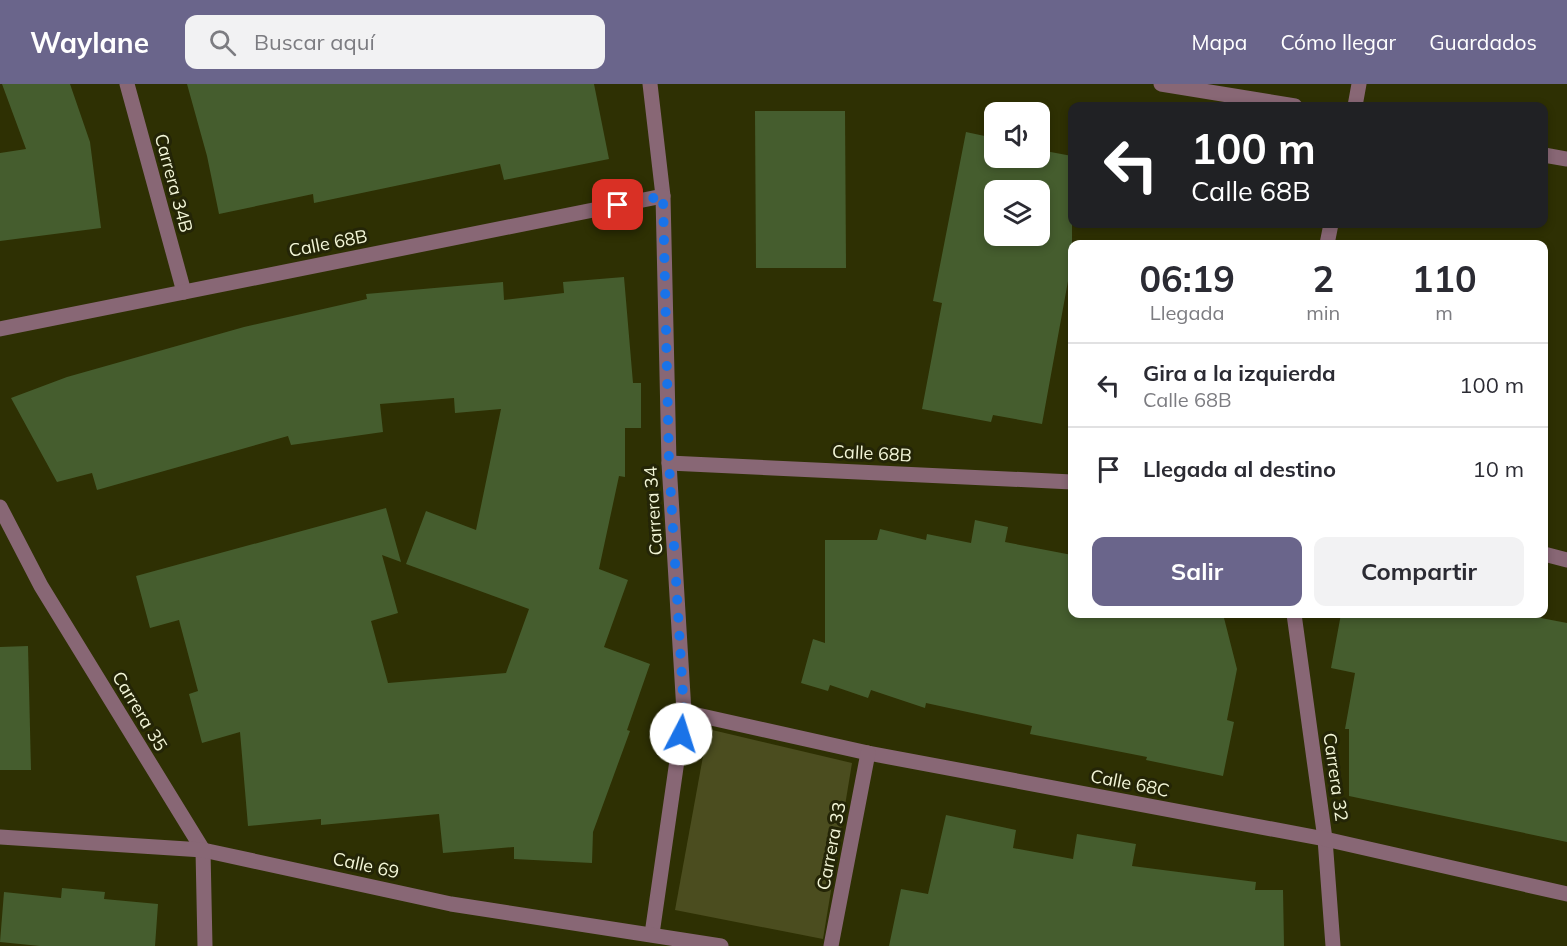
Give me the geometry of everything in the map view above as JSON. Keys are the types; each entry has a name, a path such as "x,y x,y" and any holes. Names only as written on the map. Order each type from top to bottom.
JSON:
{"street":[{"name":"Carrera 34B","path":"127,84 184,292"},
{"name":"Carrera 34","path":"650,84 663,196 669,463 684,712 652,934"},
{"path":"1161,84 1271,102"},
{"path":"1356,102 1359,84"},
{"path":"1548,155 1567,159"},
{"name":"Calle 68B","path":"0,329 663,196"},
{"name":"Calle 68B","path":"669,463 1068,482"},
{"name":"Carrera 35","path":"0,507 41,586 203,850"},
{"path":"1548,555 1567,560"},
{"name":"Carrera 32","path":"1295,618 1325,839 1333,946"},
{"name":"Calle 68C","path":"684,712 868,753 1325,839 1567,894"},
{"name":"Carrera 33","path":"831,946 868,753"},
{"name":"Calle 69","path":"0,837 203,850 451,904 722,946"},
{"path":"203,850 205,946"}],"green space":[{"path":"708,729 852,763 823,939 675,910"}],"building":[{"path":"2,84 70,84 90,142 101,228 0,241 0,153 26,149"},
{"path":"187,84 594,84 609,159 504,180 500,164 314,203 313,194 219,214 207,156"},
{"path":"755,111 845,111 846,268 756,268"},
{"path":"966,132 984,136 984,168 1050,168 1050,152 1068,155 1068,228 1072,228 1072,240 1068,240 1068,281 1042,424 993,415 991,422 922,409 942,303 933,301"},
{"path":"624,277 633,383 641,383 641,428 625,428 625,477 619,476 599,569 628,580 604,647 650,664 627,730 630,731 593,832 592,863 514,859 514,847 443,853 439,814 321,825 321,819 248,826 240,732 202,743 189,694 198,691 179,620 150,628 136,576 386,508 401,562 382,555 398,613 371,621 388,683 506,673 529,609 406,564 426,511 476,530 501,409 455,413 454,398 380,404 383,432 291,445 288,436 97,490 92,473 57,482 11,398 67,377 244,327 367,299 366,294 503,282 504,300 564,293 563,282"},
{"path":"975,520 1008,527 1005,542 1068,554 1068,618 1224,618 1237,669 1227,720 1234,722 1223,776 1146,760 1147,757 1030,734 1032,726 926,703 925,708 871,690 868,698 830,685 828,691 801,683 813,639 825,643 825,540 877,540 880,529 926,540 927,534 971,543"},
{"path":"1340,618 1541,618 1567,623 1567,842 1349,796 1349,729 1345,729 1355,673 1331,668"},
{"path":"28,646 31,770 0,770 0,647"},
{"path":"946,815 1016,830 1013,848 1073,859 1077,834 1136,844 1132,866 1256,882 1255,890 1283,890 1284,946 889,946 901,889 928,894"},
{"path":"62,888 105,892 104,899 158,904 155,946 40,946 0,942 4,892 61,898"}],"route":[{"path":"618,205 663,196 669,463 684,712 681,734"}]}
